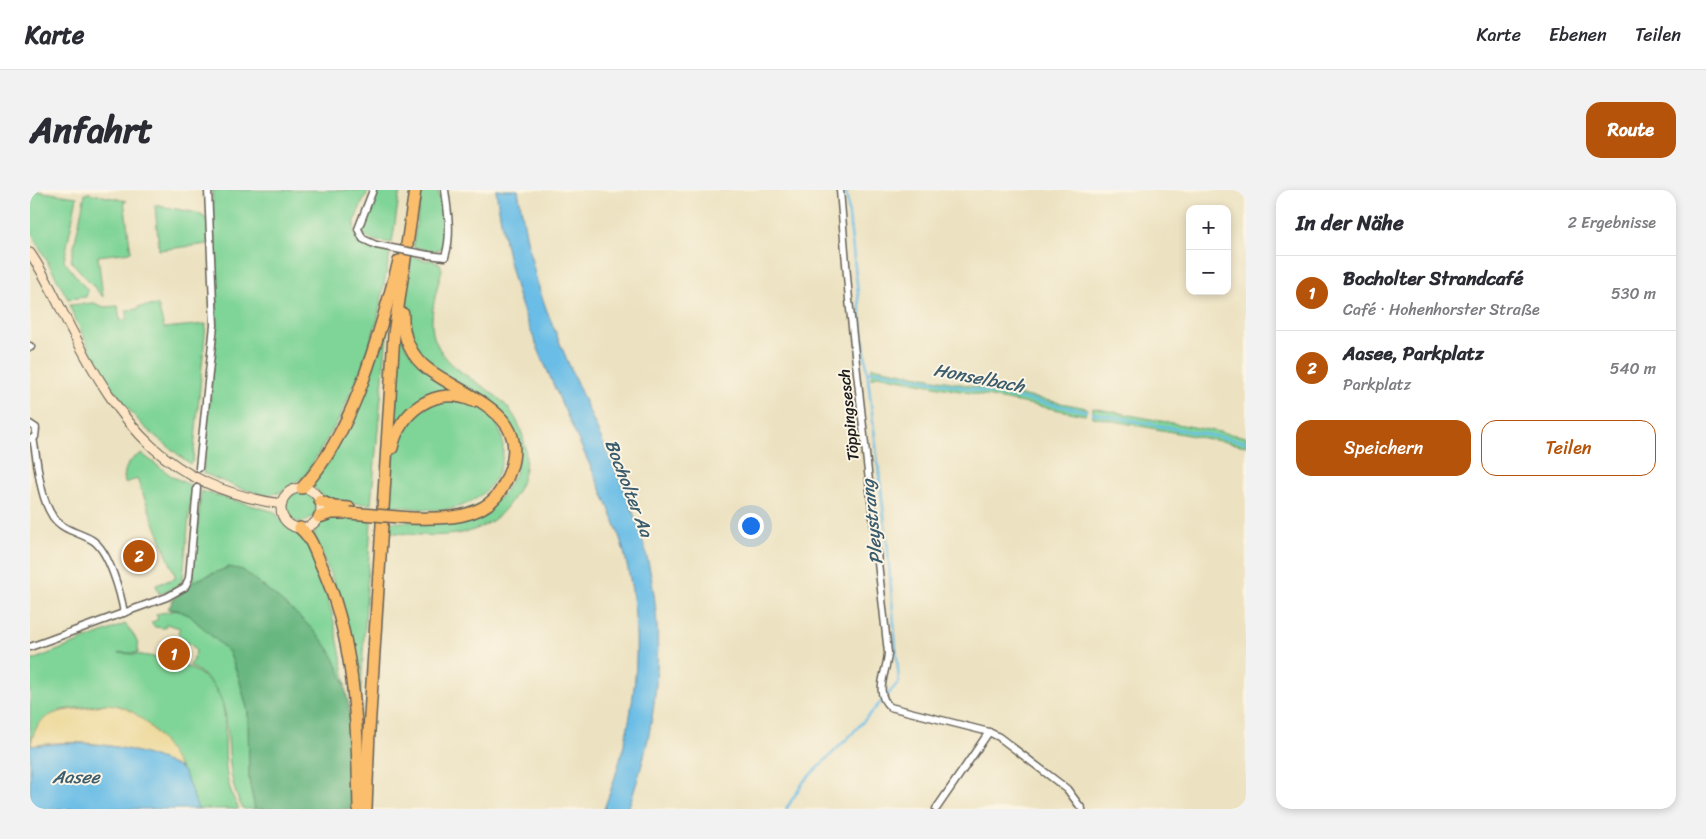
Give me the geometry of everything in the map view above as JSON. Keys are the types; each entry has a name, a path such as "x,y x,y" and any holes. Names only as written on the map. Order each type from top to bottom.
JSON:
{"highway":[{"path":"359,809 370,577 389,334 408,190"},
{"path":"366,809 394,334 415,190"},
{"path":"319,517 331,513 349,511 453,517 486,506 499,493 507,480 512,464 513,448 510,433 503,419 492,408 428,370 406,342 402,323 408,235"},
{"path":"302,488 312,477 329,450 365,374 399,259"},
{"path":"383,503 394,439 400,423 412,411 424,402 440,396 465,397 482,405 496,417 506,434 508,451 505,468 492,493 482,501 452,513 411,515"},
{"path":"320,501 349,511"},
{"path":"300,528 308,535 328,579 348,651 356,711 359,809"}],"main road":[{"path":"30,253 107,394 141,438 175,465 214,487 259,500 282,504"},
{"path":"302,488 313,492 320,501 319,517 311,525 300,528 293,526 284,517 282,504 287,494 302,488"}],"street":[{"path":"198,468 214,325 208,190"},
{"path":"373,190 358,229 363,239 376,245 428,256 445,257 448,248 449,223 445,190"},
{"name":"Töppingsesch","path":"840,190 849,300 888,653 887,666 880,692 883,701 890,707 989,732 999,737 1068,789 1082,809"},
{"path":"30,424 37,430 31,439 49,510 64,527 93,540 102,549 122,601 124,613"},
{"path":"30,647 167,597 185,587 189,578 197,488"},
{"path":"936,809 989,732"}],"green space":[{"path":"30,190 77,197 64,261 88,291 86,297 68,299 30,230"},
{"path":"212,190 369,190 359,210 354,226 357,240 369,248 390,253 377,322 362,367 339,419 305,476 279,493 265,495 239,488 203,473 215,347 217,294"},
{"path":"376,190 400,190 392,243 370,240 363,233 361,224"},
{"path":"421,190 438,190 445,234 441,248 433,251 413,247"},
{"path":"89,193 127,201 124,201 131,252 98,256 103,297 71,261 85,194"},
{"path":"155,205 198,213 207,219 208,244 159,250"},
{"path":"411,256 428,261 429,259 440,264 442,269 432,314 435,340 444,355 456,368 498,397 510,410 519,426 525,447 525,470 517,491 509,504 497,517 484,526 453,534 419,535 386,532 387,522 435,522 501,497 515,474 517,462 511,428 416,354 405,322"},
{"path":"94,303 104,307 118,306 120,320 127,319 127,310 158,305 164,328 206,324 193,461 190,464 144,427 107,382 69,305"},
{"path":"398,316 406,348 461,392 424,399 391,439"},
{"path":"388,324 371,504 329,502 311,485 385,325"},
{"path":"872,367 1087,408 1085,415 877,375 872,379"},
{"path":"435,401 469,402 488,413 498,426 503,441 503,457 498,472 490,486 477,498 461,506 434,510 388,505 395,447 402,426 411,416"},
{"path":"1093,408 1246,437 1246,446 1093,417"},
{"path":"142,454 173,477 192,486 183,578 178,586 159,594 156,585 176,578 137,479 125,483 124,478 126,469 133,458"},
{"path":"201,491 275,512 307,544 327,594 346,686 333,659 229,567 192,582"},
{"path":"301,492 312,496 316,507 312,518 301,522 290,518 286,507 290,496"},
{"path":"338,517 371,521 360,706 333,581 314,535 319,522"},
{"path":"229,567 243,570 281,600 316,633 330,651 340,672 350,716 352,740 351,809 255,809 249,780 248,712 239,678 229,652 189,615 177,610 168,609 173,600 192,582"},
{"path":"177,610 189,615 229,652 239,678 248,712 249,780 255,809 243,809 235,790 225,712 219,694 208,679 190,666 196,652 193,646 181,639 178,632 180,628 166,624 165,628 155,627 151,623 158,619 156,614"},
{"path":"125,624 137,640 138,653 119,653 150,656 183,665 211,683 220,696 224,712 229,784 239,809 198,809 185,774 152,729 105,704 61,710 32,736 30,746 30,661"}],"sand":[{"path":"105,704 129,710 140,717 158,736 180,768 144,754 107,745 50,743 31,746 34,732 48,716 58,712"}],"water":[{"path":"496,190 518,190 537,281 547,311 622,485 645,549 656,615 658,648 656,680 647,746 628,809 604,809 623,747 634,684 636,652 632,588 625,556 609,508 551,379 518,295 509,261"},
{"name":"Aasee","path":"66,743 96,744 139,752 180,768 185,774 198,809 30,809 30,746"}],"waterway":[{"name":"Pleystrang","path":"786,809 804,781 850,736 899,682 887,541 846,190"},
{"name":"Honselbach","path":"868,372 878,371 1086,411"},
{"name":"Honselbach","path":"1093,413 1246,442"}],"place":[{"name":"Aasee, Parkplatz","path":"139,556"},
{"name":"Bocholter Strandcafé","path":"174,654"}],"water label":[{"name":"Bocholter Aa","path":"629,488"}]}
